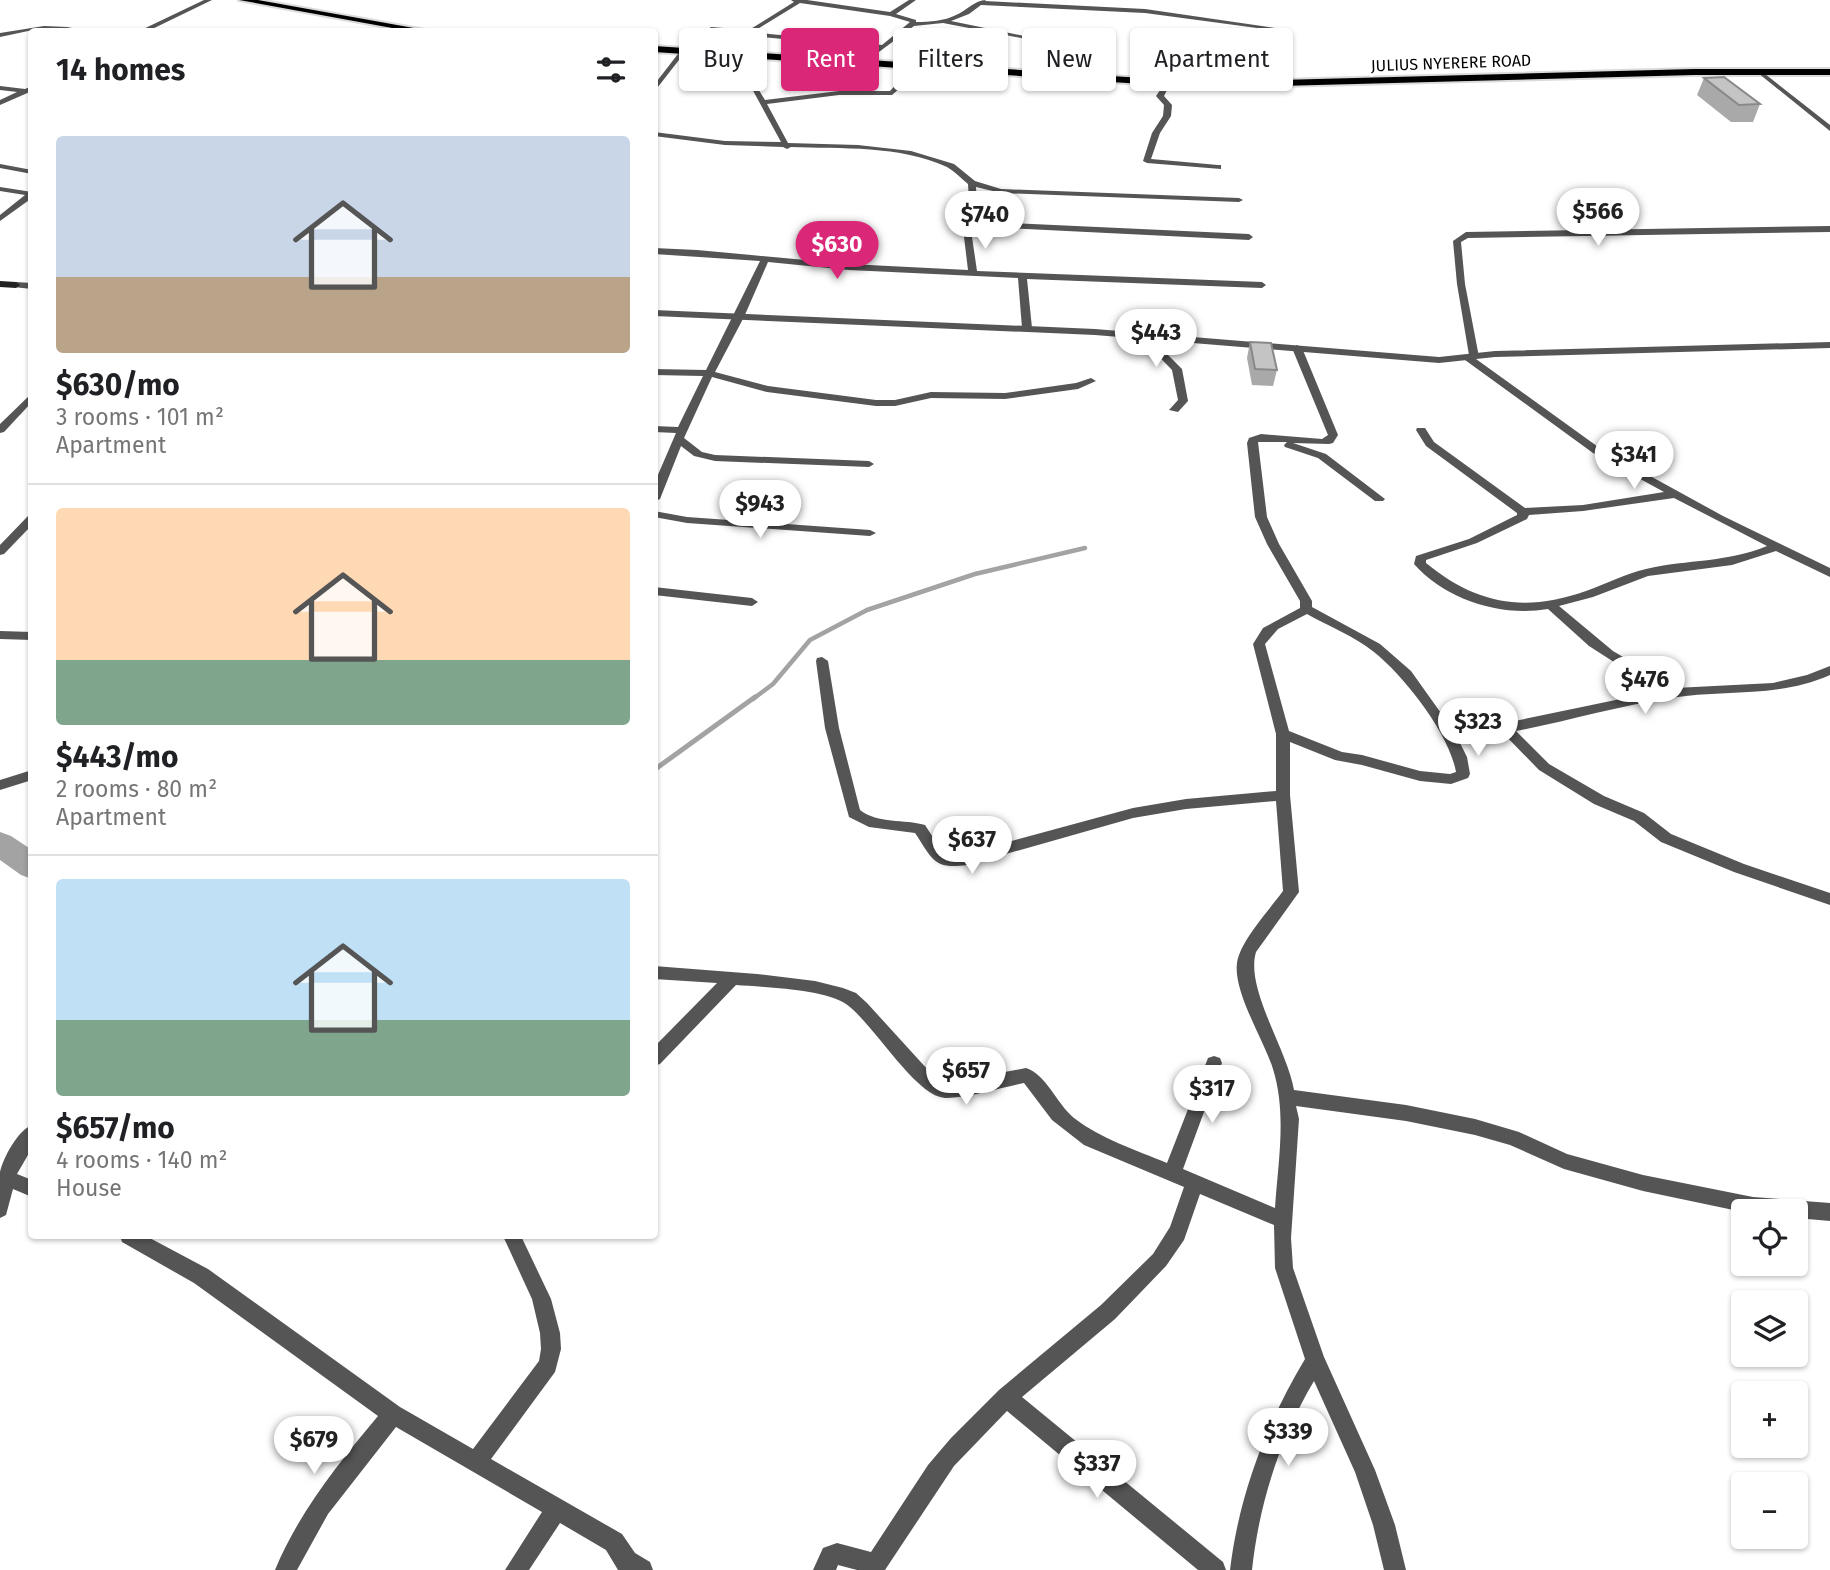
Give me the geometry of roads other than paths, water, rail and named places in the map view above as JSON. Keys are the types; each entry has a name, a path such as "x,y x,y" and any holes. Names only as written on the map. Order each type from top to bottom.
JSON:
{"highway":[{"path":"243,0 408,28"},
{"name":"JULIUS NYERERE ROAD","path":"658,48 679,51"},
{"name":"JULIUS NYERERE ROAD","path":"1293,84 1830,72"},
{"name":"JULIUS NYERERE ROAD","path":"1008,74 1130,82"}],"main road":[{"path":"0,284 16,285"}],"street":[{"path":"149,28 209,0"},
{"path":"756,28 797,0 891,14 914,21 913,24"},
{"path":"826,5 835,0"},
{"path":"891,14 913,0"},
{"path":"1048,5 1058,0"},
{"path":"1145,11 1153,1"},
{"path":"879,51 913,24 945,22 964,16 981,2 1145,11 1272,28"},
{"path":"945,22 1022,36"},
{"path":"0,35 28,30"},
{"path":"767,35 884,47"},
{"path":"658,85 679,56"},
{"path":"1760,72 1830,129"},
{"path":"0,88 28,90"},
{"path":"0,103 28,90"},
{"path":"756,91 787,147"},
{"path":"762,103 839,93 894,91"},
{"path":"1163,91 1160,96 1168,105 1168,113 1156,133 1147,161 1219,167"},
{"path":"658,134 787,147 858,147 911,153 951,166 972,183 1014,192 1239,200"},
{"path":"0,166 28,171"},
{"path":"0,174 13,169"},
{"path":"972,183 974,218 996,226 1249,237"},
{"path":"0,189 28,194"},
{"path":"0,219 28,196"},
{"path":"973,273 968,237 977,221"},
{"path":"1830,229 1466,234 1457,241 1471,357 1597,452 1830,573"},
{"path":"658,251 710,252 765,260 1022,276 1262,285"},
{"path":"658,489 680,435 765,260"},
{"path":"1022,276 1027,328"},
{"path":"16,285 28,286"},
{"path":"658,313 1027,328 1439,360 1830,345"},
{"path":"1143,335 1177,369 1183,401 1174,410"},
{"path":"1297,348 1334,435 1322,442 1253,439 1261,517 1273,544 1306,601 1306,609"},
{"path":"658,372 709,373 767,389 895,403 931,395 1005,396 1078,386 1091,381"},
{"path":"0,430 28,401"},
{"path":"658,430 680,435 698,454 715,458 869,464"},
{"path":"1421,430 1430,444 1523,512 1604,506 1675,494"},
{"path":"1279,440 1322,457 1379,499"},
{"path":"1523,512 1523,517 1474,541 1420,558 1420,564 1441,584 1470,599 1495,605 1552,605 1639,574 1726,563 1776,547"},
{"path":"658,515 687,520 870,533"},
{"path":"0,552 28,522"},
{"path":"658,591 751,602"},
{"path":"1552,605 1584,638 1633,671 1673,693"},
{"path":"1306,609 1270,627 1259,644 1283,734 1283,795 1292,892 1249,950 1245,963 1246,982 1282,1070 1290,1119 1282,1238 1284,1268 1315,1360 1365,1470 1384,1525 1395,1570"},
{"path":"1283,734 1340,757 1362,760 1420,776 1451,779 1463,774 1460,757 1449,735 1393,660 1376,647 1306,609"},
{"path":"0,635 28,636"},
{"path":"822,662 832,728 854,813 864,820 880,825 920,829 934,855 945,860 967,859 1133,813 1186,804 1283,795"},
{"path":"1449,735 1507,729 1673,693 1807,682 1830,670"},
{"path":"1507,729 1544,767 1599,800 1639,817 1666,838 1739,869 1830,899"},
{"path":"0,785 28,776"},
{"path":"658,972 732,978 841,993 861,1008 934,1088 946,1091 1026,1075 1069,1125 1090,1139 1194,1185 1283,1220"},
{"path":"658,1055 732,978"},
{"path":"1172,1174 1214,1063"},
{"path":"1287,1097 1475,1127 1513,1138 1564,1161 1643,1183 1753,1206 1830,1212"},
{"path":"0,1209 5,1177 13,1158 28,1138"},
{"path":"5,1177 28,1187"},
{"path":"824,1570 831,1556 837,1554 881,1567 928,1484 957,1446 1006,1397 1094,1327 1168,1250 1183,1223 1194,1185"},
{"path":"134,1239 201,1276 393,1414 614,1542 633,1567"},
{"path":"475,1463 548,1365 551,1356 549,1321 513,1239"},
{"path":"1241,1570 1243,1546 1266,1465 1285,1412 1315,1360"},
{"path":"1006,1397 1215,1570"},
{"path":"286,1570 299,1541 328,1492 393,1414"},
{"path":"516,1570 557,1509"}],"waterway":[{"path":"753,699 773,684 810,640 867,610 975,574 1085,548"},
{"path":"658,767 755,697"},
{"path":"0,844 28,864"}]}
